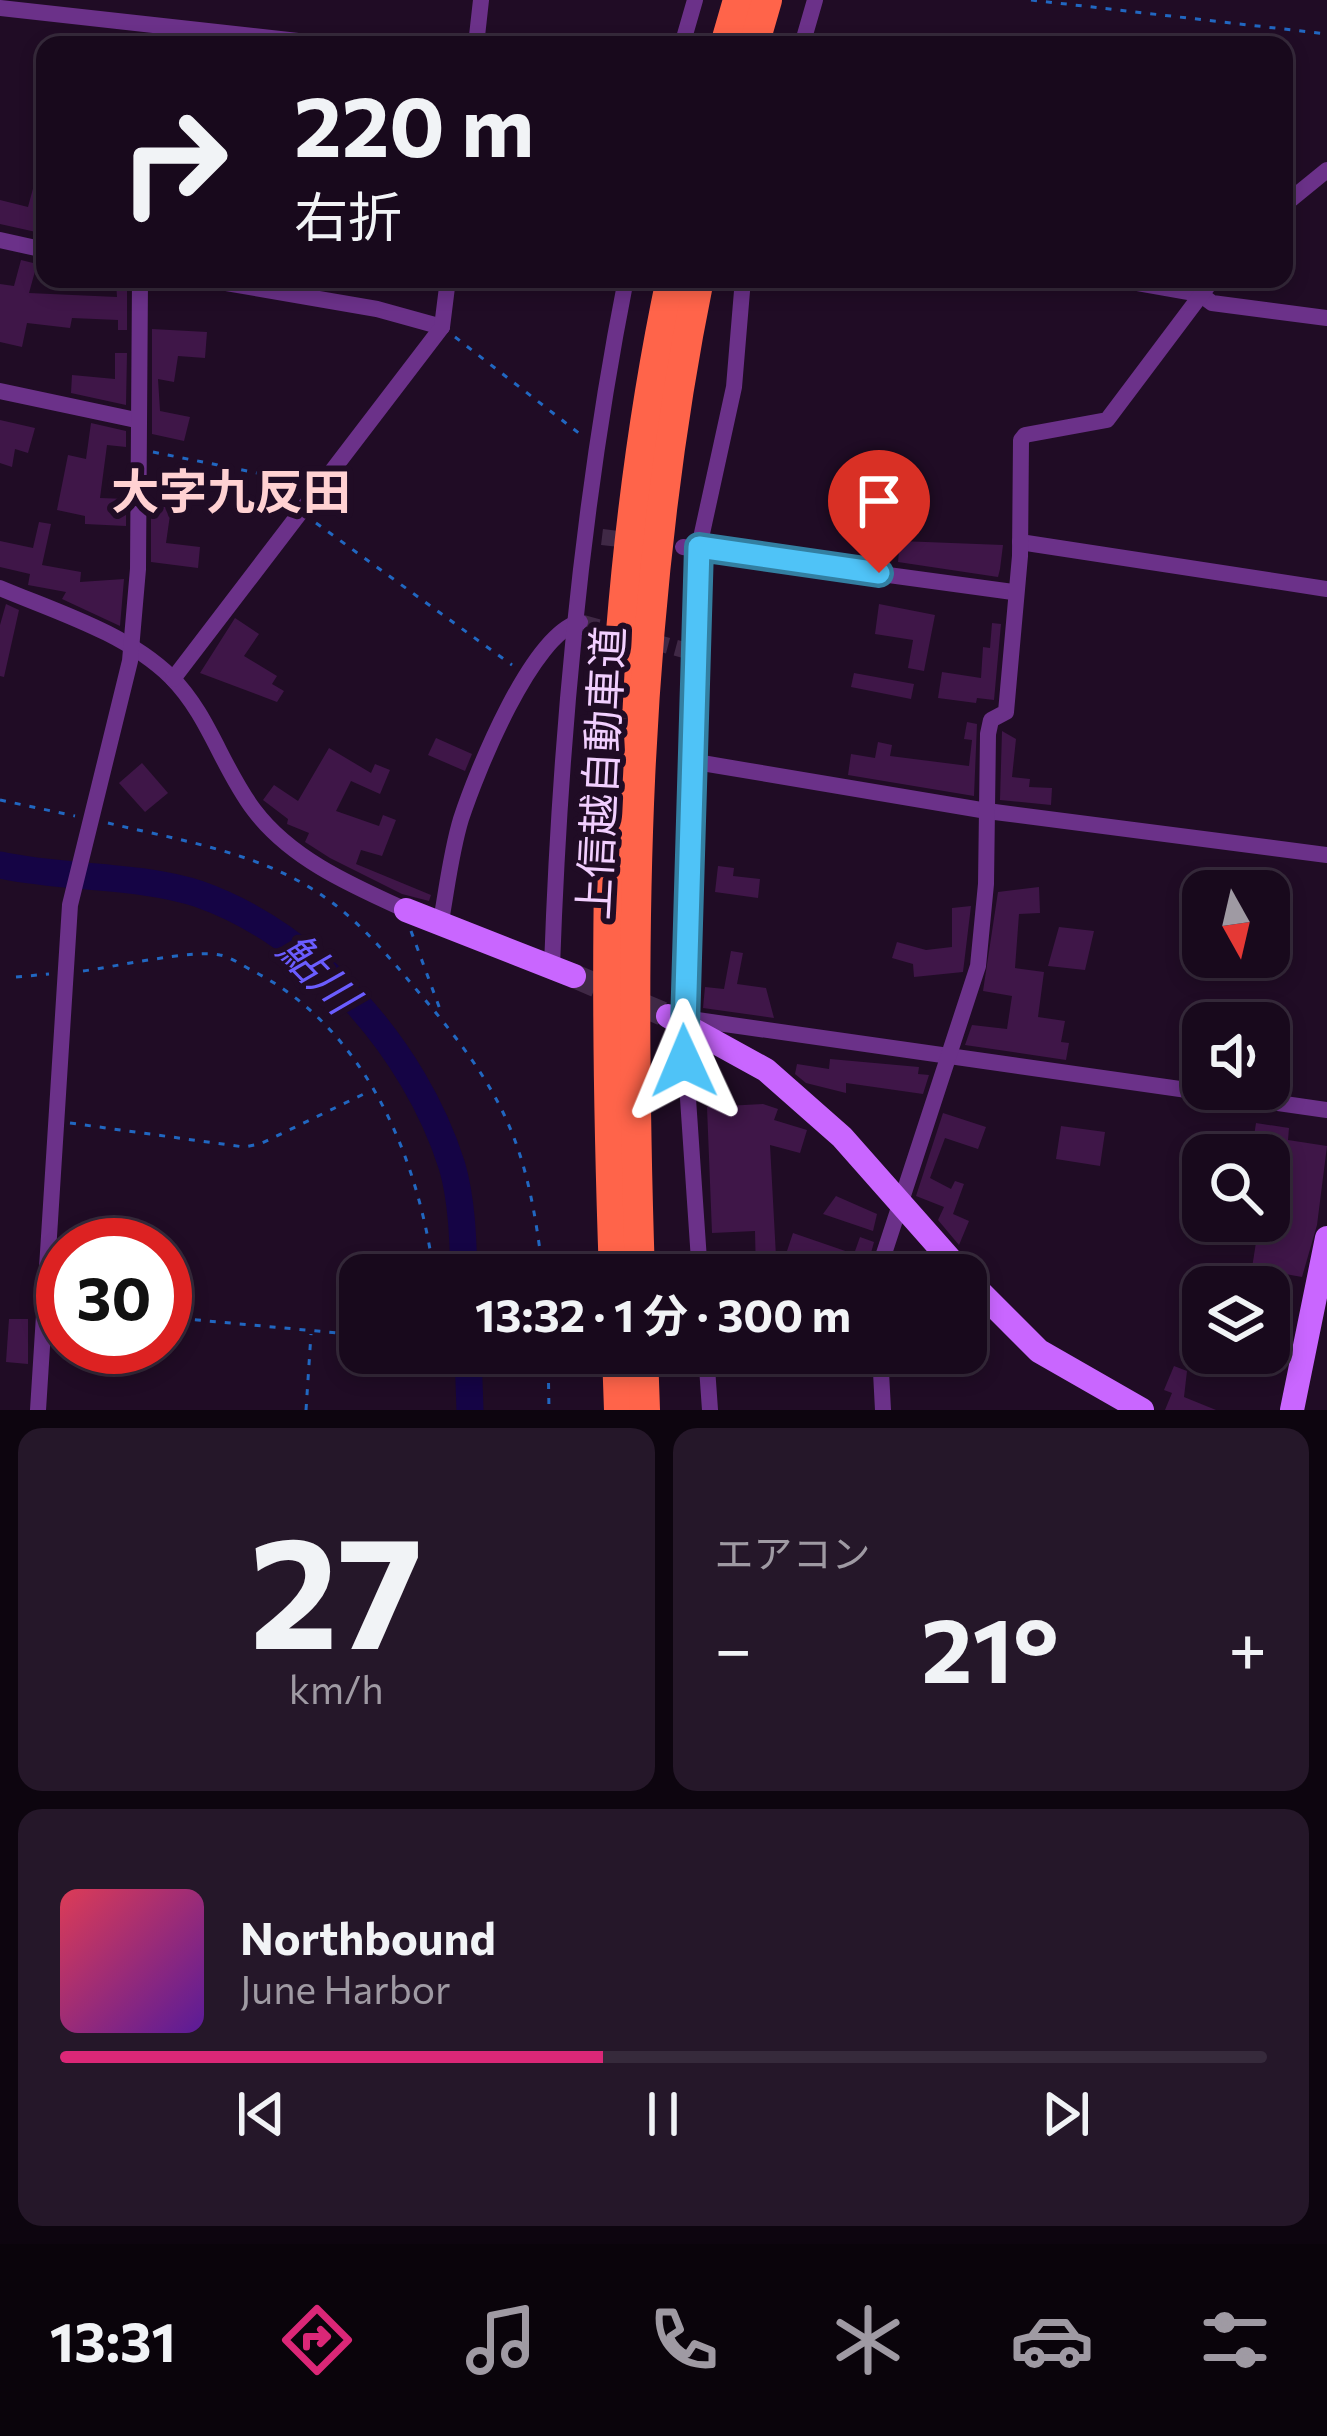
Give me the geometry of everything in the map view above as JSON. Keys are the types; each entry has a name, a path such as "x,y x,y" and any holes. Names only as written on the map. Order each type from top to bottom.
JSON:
{"highway":[{"path":"728,36 738,0"},
{"path":"757,36 767,0"},
{"name":"上信越自動車道","path":"614,1254 607,956 615,728 640,473 670,288"},
{"name":"上信越自動車道","path":"640,1254 634,956 639,790 661,516 698,288"},
{"path":"618,1374 620,1410"},
{"path":"644,1374 645,1410"}],"street":[{"path":"477,36 481,0"},
{"path":"685,36 695,0"},
{"path":"805,36 815,0"},
{"path":"0,8 253,36"},
{"path":"1293,198 1327,170"},
{"path":"0,240 36,248"},
{"path":"38,1410 70,905 130,647 139,569 140,288"},
{"path":"255,288 377,309 442,327"},
{"path":"173,679 442,327 447,288"},
{"path":"0,588 130,647 173,679 213,734 253,809 284,841 338,879 563,972 560,746 595,536 596,446 624,288"},
{"path":"698,1254 675,1020 690,761 691,547 734,387 742,288"},
{"path":"1166,288 1200,294 1212,303 1327,318"},
{"path":"883,1254 978,966 988,734 991,720 1006,712 1020,542 1019,447 1025,435 1107,420 1205,288"},
{"path":"0,392 136,420"},
{"path":"1020,542 1327,589"},
{"path":"691,547 1013,592"},
{"path":"441,922 460,822 496,735 555,634 579,622"},
{"path":"690,761 987,811 1327,855"},
{"path":"675,1020 1327,1110"},
{"path":"675,1020 766,1070 842,1137 945,1254"},
{"path":"1292,1410 1327,1238"},
{"path":"987,1299 1039,1352 1142,1410"},
{"path":"707,1374 710,1410"},
{"path":"881,1374 883,1410"}],"path":[{"path":"1030,0 1327,34"},
{"path":"442,327 596,446"},
{"path":"136,448 322,486"},
{"path":"302,512 528,677"},
{"path":"0,800 217,849 306,884 362,926 442,1014 505,1111 536,1215 541,1254"},
{"path":"406,910 442,1014"},
{"path":"16,977 219,954 292,991 353,1054 388,1115 427,1225 431,1254"},
{"path":"56,1121 244,1147 260,1144 373,1090"},
{"path":"192,1319 339,1334"},
{"path":"306,1410 311,1333"},
{"path":"548,1374 549,1410"}],"building":[{"path":"36,177 36,232 0,224 0,200 28,207"},
{"path":"21,260 36,264 29,293 117,297 116,288 127,288 127,330 118,330 118,320 72,318 70,328 27,323 22,347 0,342 0,284 14,286"},
{"path":"152,329 207,332 205,358 178,356 174,382 158,379 160,411 190,417 184,441 152,434"},
{"path":"115,353 127,353 126,405 71,393 72,375 115,379"},
{"path":"0,420 35,428 28,453 15,449 12,467 0,463"},
{"path":"91,423 126,431 126,447 107,445 100,498 126,499 126,526 85,524 85,516 57,510 68,455 86,459"},
{"path":"151,505 171,508 166,543 200,547 198,568 151,562"},
{"path":"39,522 51,524 42,565 81,572 80,582 124,579 120,626 62,599 66,592 28,585 30,574 0,567 0,541 33,548"},
{"path":"900,541 1003,545 998,577 898,562"},
{"path":"6,604 19,610 4,677 0,676 0,625"},
{"path":"879,604 935,615 924,671 908,668 913,640 875,634"},
{"path":"235,618 259,634 244,656 277,676 272,684 284,691 277,702 200,673"},
{"path":"992,623 1001,624 994,700 977,698 976,703 938,698 942,672 981,678 983,647 990,648"},
{"path":"854,673 914,684 911,699 851,687"},
{"path":"967,722 977,724 974,796 848,775 851,754 875,758 878,742 892,745 890,756 969,766 972,740 964,739"},
{"path":"1002,731 1016,739 1012,777 1030,779 1029,787 1052,788 1051,805 1000,800"},
{"path":"436,738 472,754 465,771 428,755"},
{"path":"329,748 371,773 375,764 390,770 380,794 351,781 336,811 379,826 383,815 396,820 382,856 361,850 356,864 431,895 429,901 402,894 330,858 305,842 309,833 287,824 288,819 263,800 274,785 298,801"},
{"path":"142,763 168,793 145,812 119,783"},
{"path":"718,866 734,868 733,876 760,879 758,898 715,892"},
{"path":"1039,887 1040,913 1019,914 1015,968 1044,972 1038,1017 1065,1021 1061,1042 1069,1043 1066,1060 965,1045 972,1025 1007,1029 1012,996 983,991 998,892"},
{"path":"971,906 963,972 914,977 913,964 892,958 897,942 926,950 952,947 952,908"},
{"path":"1059,927 1094,931 1085,970 1048,966"},
{"path":"731,951 743,953 737,984 766,988 774,1018 703,1008 705,987 724,989"},
{"path":"830,1059 919,1067 918,1074 929,1075 923,1094 846,1083 846,1093 806,1083 795,1074 797,1064 829,1069"},
{"path":"763,1104 778,1109 774,1120 807,1130 800,1153 770,1145 776,1254 756,1254 755,1231 712,1233 707,1107"},
{"path":"943,1113 986,1127 978,1149 945,1138 930,1178 951,1189 955,1181 964,1184 953,1214 969,1221 959,1245 938,1220 944,1207 916,1196"},
{"path":"1256,1123 1289,1128 1288,1134 1254,1134"},
{"path":"1061,1126 1105,1132 1100,1166 1056,1159"},
{"path":"1290,1140 1327,1146 1317,1225 1302,1277 1290,1275 1290,1266 1252,1266 1256,1242 1290,1242"},
{"path":"836,1196 877,1214 873,1231 823,1214"},
{"path":"793,1233 854,1254 786,1254"},
{"path":"860,1237 874,1242 871,1254 854,1254"},
{"path":"9,1319 28,1319 28,1364 6,1362"},
{"path":"1174,1366 1187,1374 1184,1397 1216,1410 1165,1410 1172,1393 1164,1390"}],"waterway":[{"name":"鮎川","path":"0,865 152,883 199,894 282,937 320,967 386,1039 435,1122 458,1192 463,1254"},
{"name":"鮎川","path":"469,1374 470,1410"}],"tunnel":[{"path":"602,537 635,541"},
{"path":"583,623 684,650"},
{"path":"574,976 668,1016"}],"district":[{"name":"大字九反田","path":"231,492"}],"route":[{"path":"684,1061 699,547 879,573"}]}
